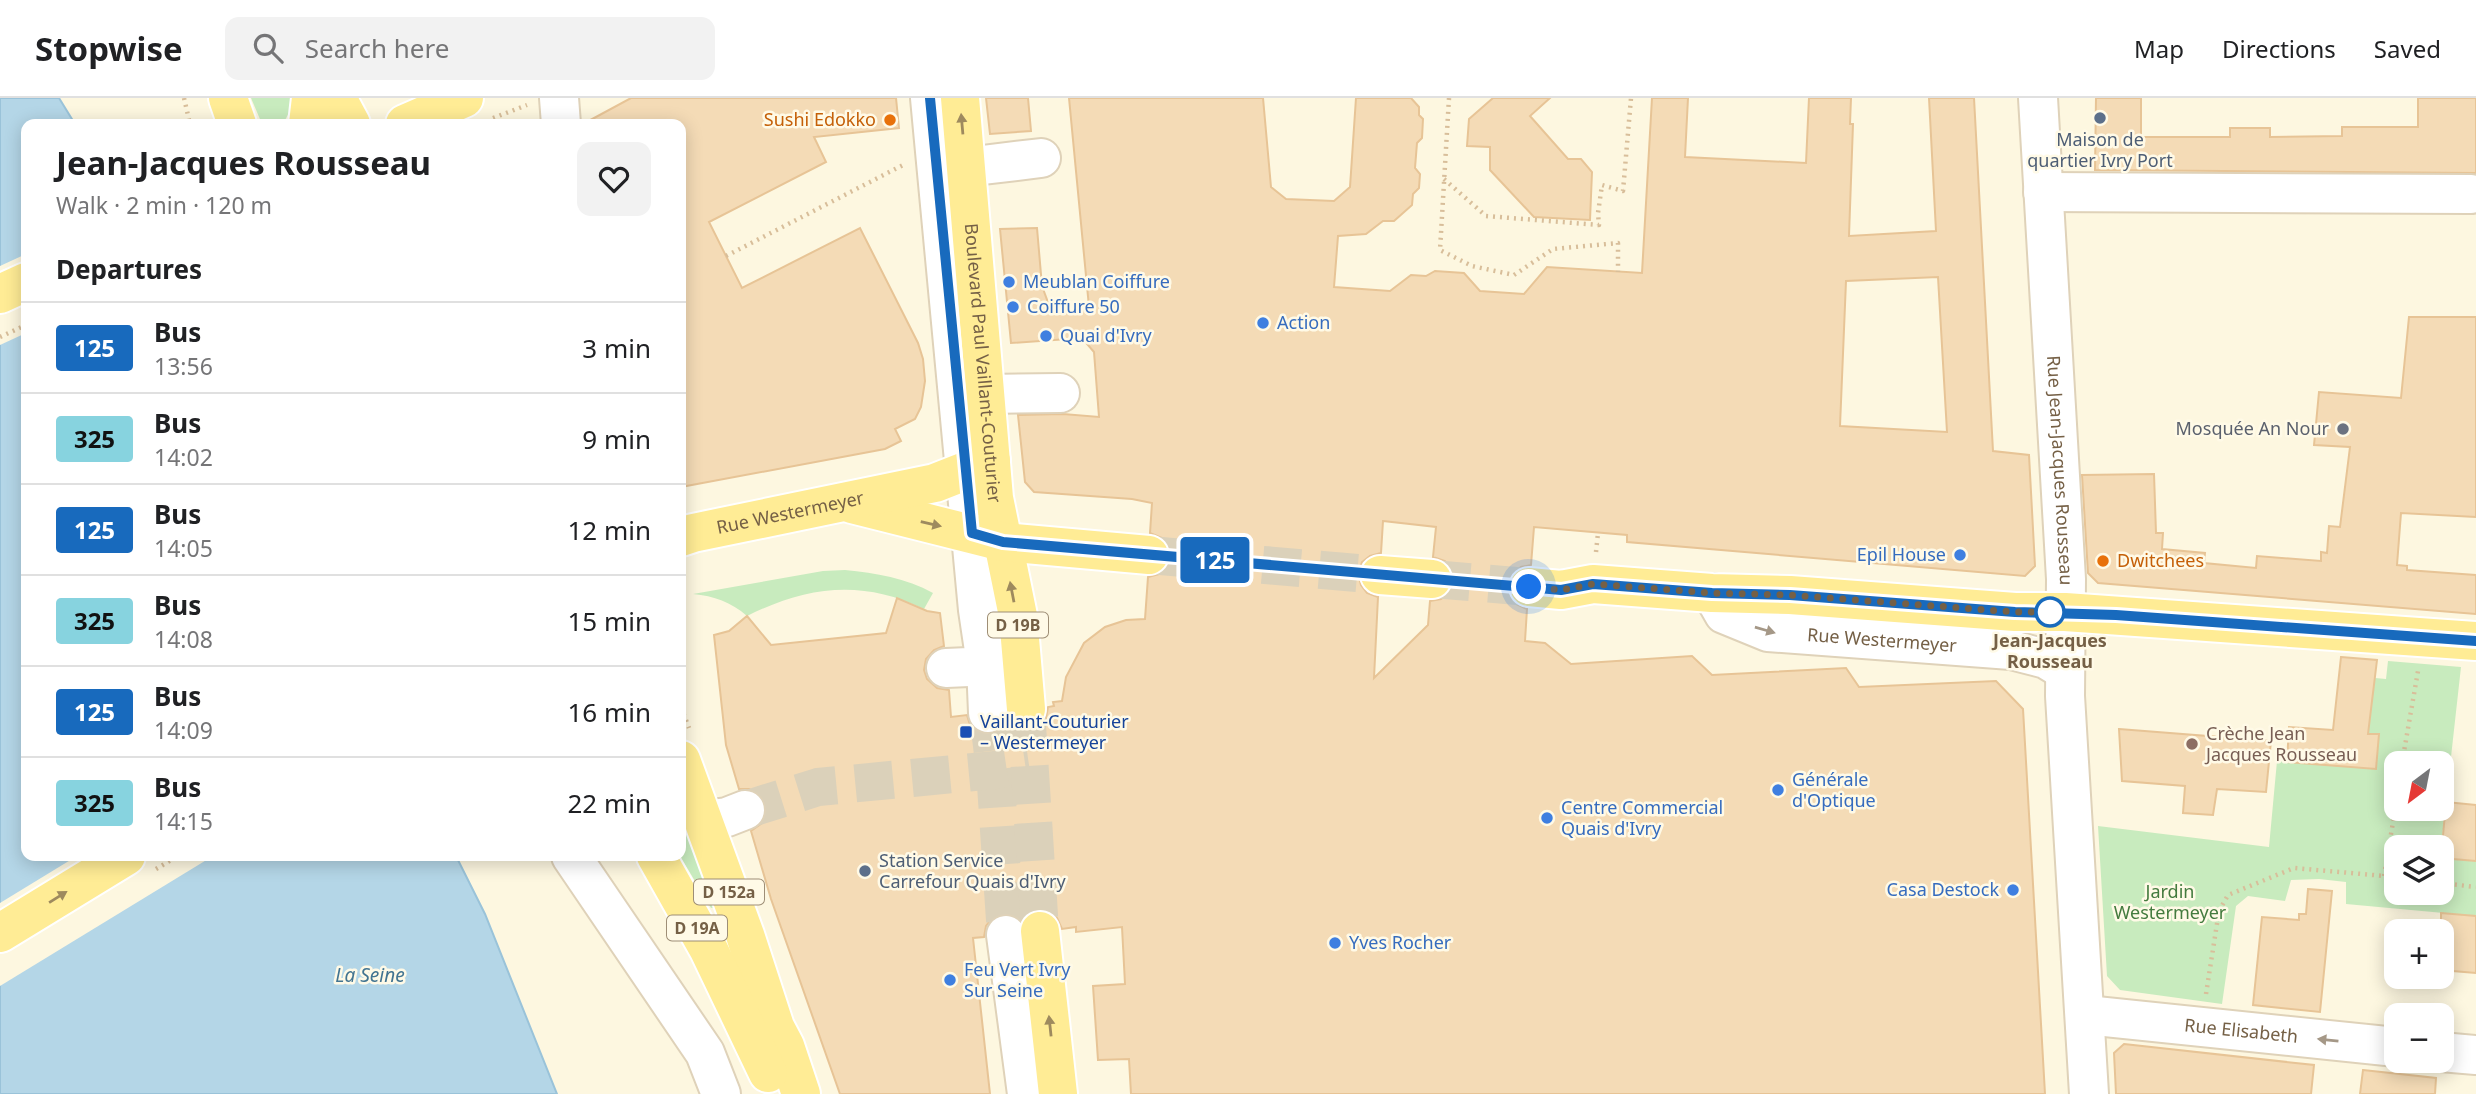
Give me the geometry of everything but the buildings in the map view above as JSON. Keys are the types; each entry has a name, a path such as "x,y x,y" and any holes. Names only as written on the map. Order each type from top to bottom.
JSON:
{"main road":[{"path":"228,98 235,119"},
{"path":"309,119 311,98"},
{"path":"337,98 348,119"},
{"name":"Boulevard Paul Vaillant-Couturier","path":"960,98 950,157 985,394 980,501 1018,616 1003,659 1026,709"},
{"path":"417,112 477,108"},
{"path":"0,294 21,284"},
{"path":"843,502 935,483 980,501"},
{"name":"Rue Westermeyer","path":"686,536 843,502 980,501 1149,555"},
{"path":"1380,575 1432,579"},
{"path":"1529,587 1561,590 1593,584 1712,593 1790,595 2476,641"},
{"name":"D 152a","path":"686,772 705,820 775,1027 785,1046 802,1094"},
{"path":"0,933 118,861"},
{"name":"D 19A","path":"659,861 702,937 778,1094"},
{"path":"1023,933 1058,1094"},
{"path":"754,963 735,1002 775,1027"}],"street":[{"name":"Boulevard Paul Vaillant-Couturier","path":"930,98 950,157 980,501"},
{"name":"Rue Jean-Jacques Rousseau","path":"2038,98 2066,579 2063,670 2089,1094"},
{"path":"950,157 1041,158"},
{"path":"2043,192 2471,194"},
{"path":"985,394 1060,393"},
{"name":"Rue Westermeyer","path":"1712,593 1724,614 1768,632 2011,650 2046,659 2063,670"},
{"name":"Boulevard Paul Vaillant-Couturier","path":"988,713 1003,659"},
{"path":"946,668 1003,659"},
{"path":"705,820 727,817 745,810"},
{"path":"574,861 705,1053 721,1094"},
{"path":"1023,933 1027,1094"},
{"name":"Rue Elisabeth","path":"2085,1015 2384,1046"},
{"path":"2454,1053 2476,1055"}],"path":[{"path":"184,98 189,119"},
{"path":"1449,98 1440,250 1472,266 1514,275 1553,248 1618,243 1618,272"},
{"path":"1444,180 1486,216 1599,225 1602,185 1623,191 1631,98"},
{"path":"477,108 551,108"},
{"path":"726,256 950,157"},
{"path":"0,337 21,327"},
{"path":"2404,751 2419,659 2415,637"},
{"path":"2200,1026 2219,911 2228,895 2294,868 2384,876"},
{"path":"2454,884 2476,887"}],"green space":[{"path":"251,98 294,98 286,119 260,119"},
{"path":"845,570 890,577 933,593 924,609 879,593 835,590 791,598 747,616 722,601 693,594 823,571"},
{"name":"Jardin Westermeyer","path":"2388,661 2461,667 2452,751 2384,751 2384,821 2444,821 2442,835 2384,835 2384,905 2454,905 2454,859 2476,861 2476,916 2346,904 2346,882 2291,880 2285,901 2248,896 2236,906 2222,1004 2120,990 2107,976 2098,826 2269,847 2277,761 2376,769 2379,735 2362,733 2375,678 2386,679"},
{"path":"686,823 717,907 711,908 683,861 686,861"}],"water":[{"name":"La Seine","path":"0,98 59,98 72,119 21,119 21,861 458,861 485,914 557,1094 0,1094"}],"pier":[{"path":"21,256 21,335 0,345 0,266"},
{"path":"69,861 205,861 0,986 0,903"}],"tunnel":[{"path":"1149,555 1380,575"},
{"path":"1432,579 1529,587"},
{"path":"1026,709 1040,931"},
{"path":"988,713 995,770 1006,935"},
{"path":"745,810 818,787 1029,765"}],"bus line":[{"name":"125","path":"930,98 972,533 1003,542 1561,590 1593,584 2015,612 2116,615 2476,641"}],"place":[{"name":"Maison de quartier Ivry Port","path":"2100,118"},
{"name":"Sushi Edokko","path":"890,120"},
{"name":"Meublan Coiffure","path":"1009,282"},
{"name":"Coiffure 50","path":"1013,307"},
{"name":"Action","path":"1263,323"},
{"name":"Quai d'Ivry","path":"1046,336"},
{"name":"Mosquée An Nour","path":"2343,429"},
{"name":"Epil House","path":"1960,555"},
{"name":"Dwitchees","path":"2103,561"},
{"name":"Jean-Jacques Rousseau","path":"2050,612"},
{"name":"Vaillant-Couturier – Westermeyer","path":"966,732"},
{"name":"Crèche Jean Jacques Rousseau","path":"2192,744"},
{"name":"Générale d'Optique","path":"1778,790"},
{"name":"Centre Commercial Quais d'Ivry","path":"1547,818"},
{"name":"Station Service Carrefour Quais d'Ivry","path":"865,871"},
{"name":"Casa Destock","path":"2013,890"},
{"name":"Yves Rocher","path":"1335,943"},
{"name":"Feu Vert Ivry Sur Seine","path":"950,980"}],"route":[{"path":"1529,587 1561,590 1593,584 2015,612 2050,612"}]}
